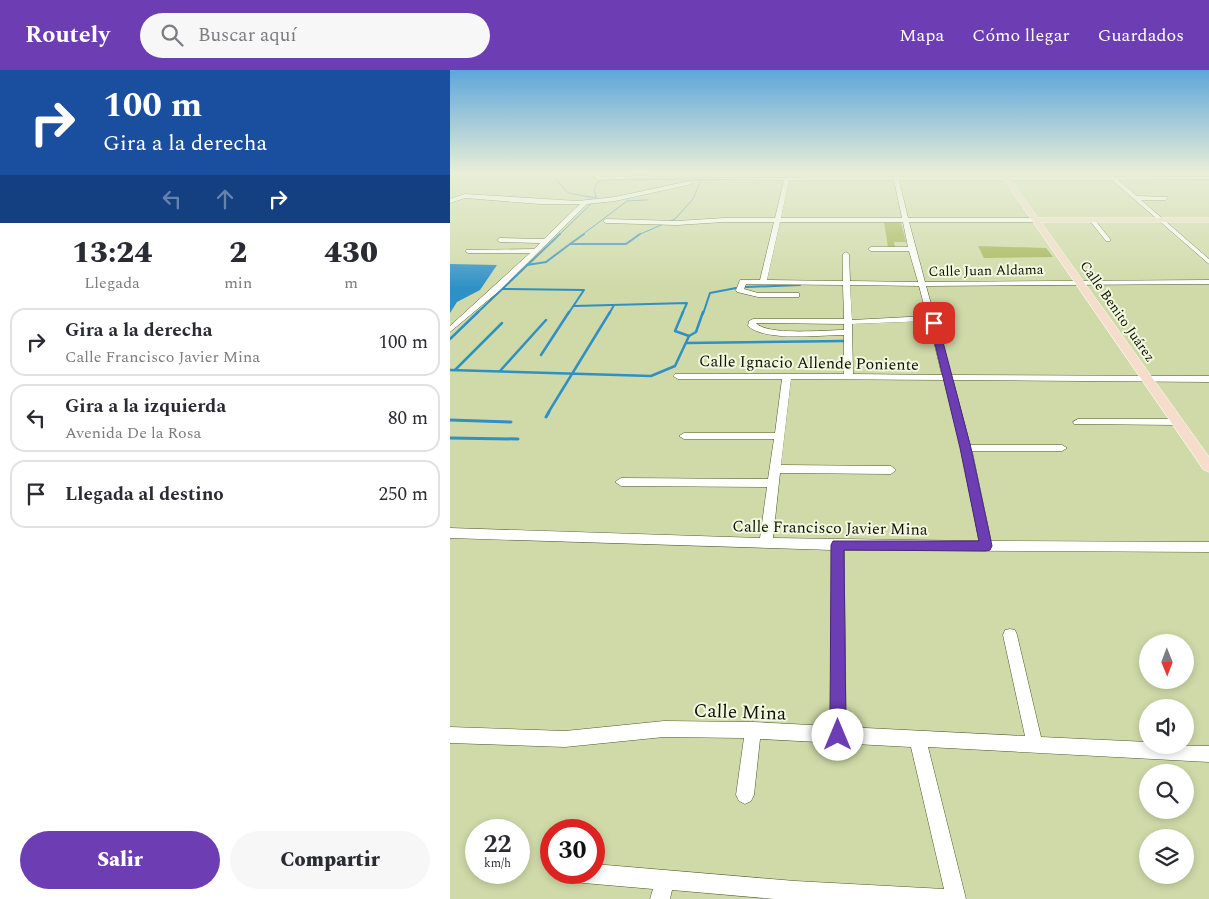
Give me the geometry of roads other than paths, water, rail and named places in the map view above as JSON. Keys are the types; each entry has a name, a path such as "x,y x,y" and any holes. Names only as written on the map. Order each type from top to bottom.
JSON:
{"main road":[{"name":"Calle Benito Juárez","path":"1029,211 1209,467"},
{"path":"1035,220 1209,220"}],"street":[{"path":"450,330 579,211"},
{"path":"764,282 780,211"},
{"path":"904,211 912,248 966,448 986,546"},
{"path":"1150,211 1209,262"},
{"path":"606,221 672,223 778,220 1035,220"},
{"path":"1092,220 1108,240"},
{"path":"500,240 546,241"},
{"path":"871,249 912,248"},
{"path":"468,251 535,251"},
{"path":"846,254 849,377"},
{"path":"477,259 527,259"},
{"name":"Calle Juan Aldama","path":"796,295 753,294 744,293 740,290 743,282 923,284 1209,282"},
{"path":"848,332 761,331 752,326 754,321 848,322 932,318"},
{"path":"816,322 816,332"},
{"name":"Calle Ignacio Allende Poniente","path":"678,376 1209,379"},
{"path":"766,543 787,376"},
{"path":"1078,422 1178,422"},
{"path":"684,436 778,436"},
{"path":"966,448 1062,448"},
{"path":"775,469 891,470"},
{"path":"621,482 774,483"},
{"name":"Calle Francisco Javier Mina","path":"450,533 838,545 1209,547"},
{"path":"838,545 838,735"},
{"path":"1010,635 1035,744"},
{"name":"Calle Mina","path":"450,735 565,739 664,729 753,730 1209,754"},
{"path":"745,795 753,730"},
{"path":"918,740 956,899"},
{"path":"605,878 662,890 946,899"}],"water":[{"path":"450,264 497,265 480,290 457,302 450,313"}],"waterway":[{"path":"559,235 584,211"},
{"path":"582,235 614,211"},
{"path":"640,234 675,219 682,211"},
{"path":"528,265 560,234"},
{"path":"570,244 584,234"},
{"path":"570,244 626,244 640,234"},
{"path":"528,265 546,262 570,244"},
{"path":"502,289 528,265"},
{"path":"746,287 800,285"},
{"path":"703,314 710,293 736,288"},
{"path":"476,314 502,289"},
{"path":"502,289 584,290 568,314"},
{"path":"574,306 687,303 682,314"},
{"path":"609,314 614,305"},
{"path":"450,339 478,312"},
{"path":"541,355 569,312"},
{"path":"572,374 610,312"},
{"path":"683,312 675,331 689,336"},
{"path":"689,336 696,332 703,312"},
{"path":"500,371 546,320"},
{"path":"455,370 502,323"},
{"path":"572,374 651,376 675,366 689,336"},
{"path":"686,343 845,341"},
{"path":"450,370 572,374"},
{"path":"548,413 572,374"},
{"path":"546,417 549,412"},
{"path":"450,420 511,422"},
{"path":"450,438 518,439"}]}
